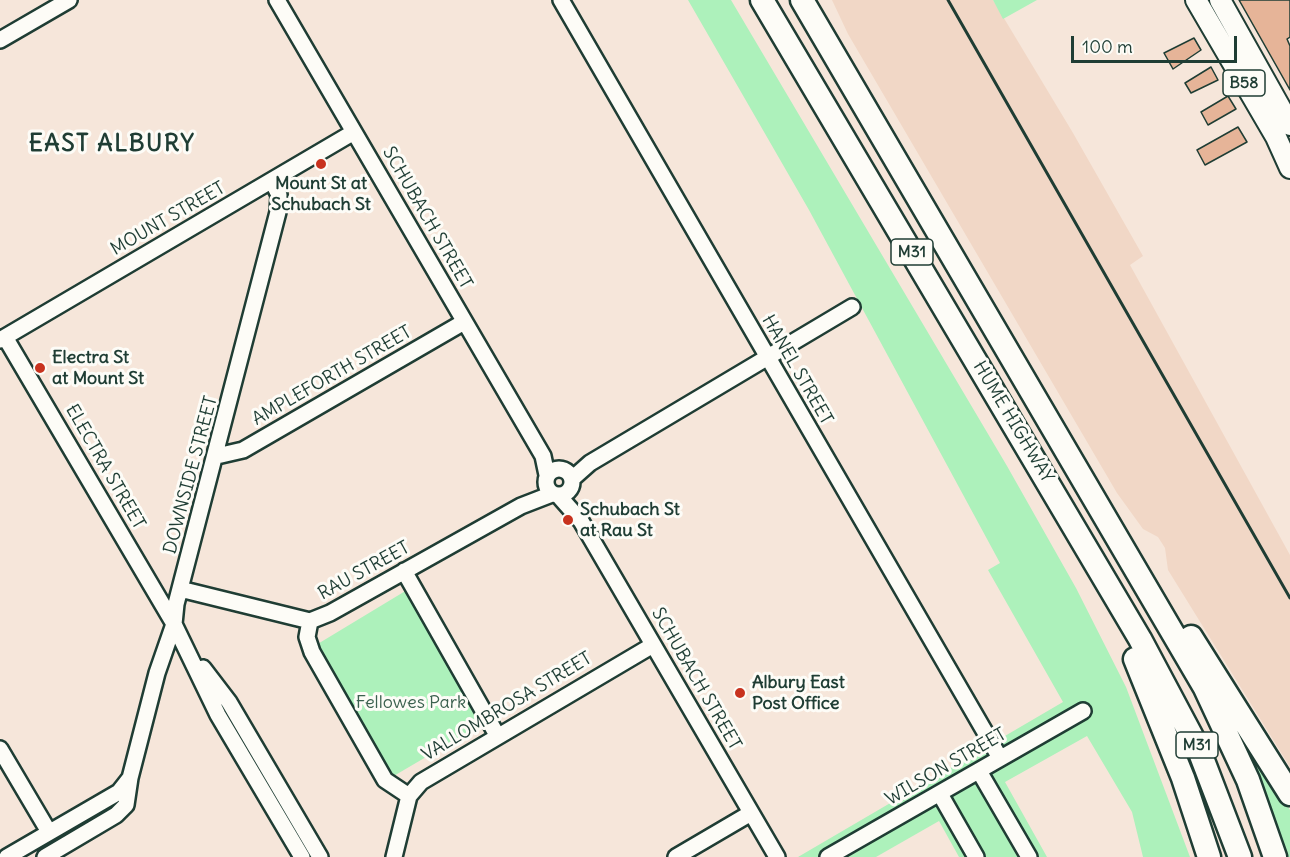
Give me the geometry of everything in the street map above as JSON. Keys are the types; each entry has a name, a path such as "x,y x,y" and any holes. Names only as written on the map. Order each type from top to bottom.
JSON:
{"highway":[{"name":"HUME HIGHWAY","path":"762,0 1140,639 1199,750 1240,857"},
{"name":"HUME HIGHWAY","path":"802,0 1204,688 1248,780 1275,857"},
{"path":"1063,446 1215,672 1290,794"},
{"path":"1062,505 1146,682 1209,857"}],"main road":[{"name":"B58","path":"1196,0 1288,155"},
{"name":"B58","path":"1220,0 1290,125"}],"street":[{"path":"0,40 69,0"},
{"name":"SCHUBACH STREET","path":"277,0 777,857"},
{"name":"HANEL STREET","path":"561,0 1000,758"},
{"name":"MOUNT STREET","path":"2,338 354,132"},
{"name":"DOWNSIDE STREET","path":"45,857 123,809 158,673 174,624 180,589 217,456 278,212 279,195 272,181"},
{"name":"RAU STREET","path":"180,589 310,621 330,613 521,506 766,356 852,307"},
{"name":"AMPLEFORTH STREET","path":"217,456 243,450 464,322"},
{"name":"ELECTRA STREET","path":"2,338 174,624 219,715 302,857"},
{"path":"404,571 497,735"},
{"path":"310,621 307,637 312,652 386,780 409,796 394,857"},
{"name":"VALLOMBROSA STREET","path":"409,796 421,782 436,771 653,645"},
{"name":"ELECTRA STREET","path":"188,650 229,702 320,857"},
{"name":"WILSON STREET","path":"828,857 1083,711"},
{"path":"0,749 49,832"},
{"path":"979,771 1029,857"},
{"path":"7,857 119,792 130,778"},
{"path":"940,794 976,857"},
{"path":"676,857 751,813"}],"shaded area":[{"path":"832,0 993,0 1073,133 1143,256 1130,265 1290,555 1290,767 1168,570 1165,548 1158,537 1143,529 1117,493 848,34"}],"green space":[{"path":"688,0 731,0 1007,466 1076,588 1126,687 1190,857 1143,857 1132,812 1087,736 1005,782 1047,857 959,857 939,821 876,857 798,857 1063,702 988,570 1000,563 809,210"},
{"path":"993,0 1037,0 1003,19"},
{"name":"Fellowes Park","path":"407,590 484,723 392,777 316,645"},
{"path":"1263,766 1290,810 1290,857 1287,857 1254,769"}],"building":[{"path":"1239,0 1290,0 1290,37 1287,39 1290,46 1290,90"},
{"path":"1194,38 1201,50 1173,69 1164,53"},
{"path":"1211,67 1218,80 1191,93 1185,83"},
{"path":"1228,96 1236,109 1208,125 1201,112"},
{"path":"1238,127 1247,142 1205,165 1197,150"}],"railway":[{"path":"948,0 1290,598"}],"place":[{"name":"Mount St at Schubach St","path":"321,164"},
{"name":"Electra St at Mount St","path":"40,368"},
{"name":"Schubach St at Rau St","path":"568,520"},
{"name":"Albury East Post Office","path":"740,693"}],"district":[{"name":"EAST ALBURY","path":"112,144"}]}
